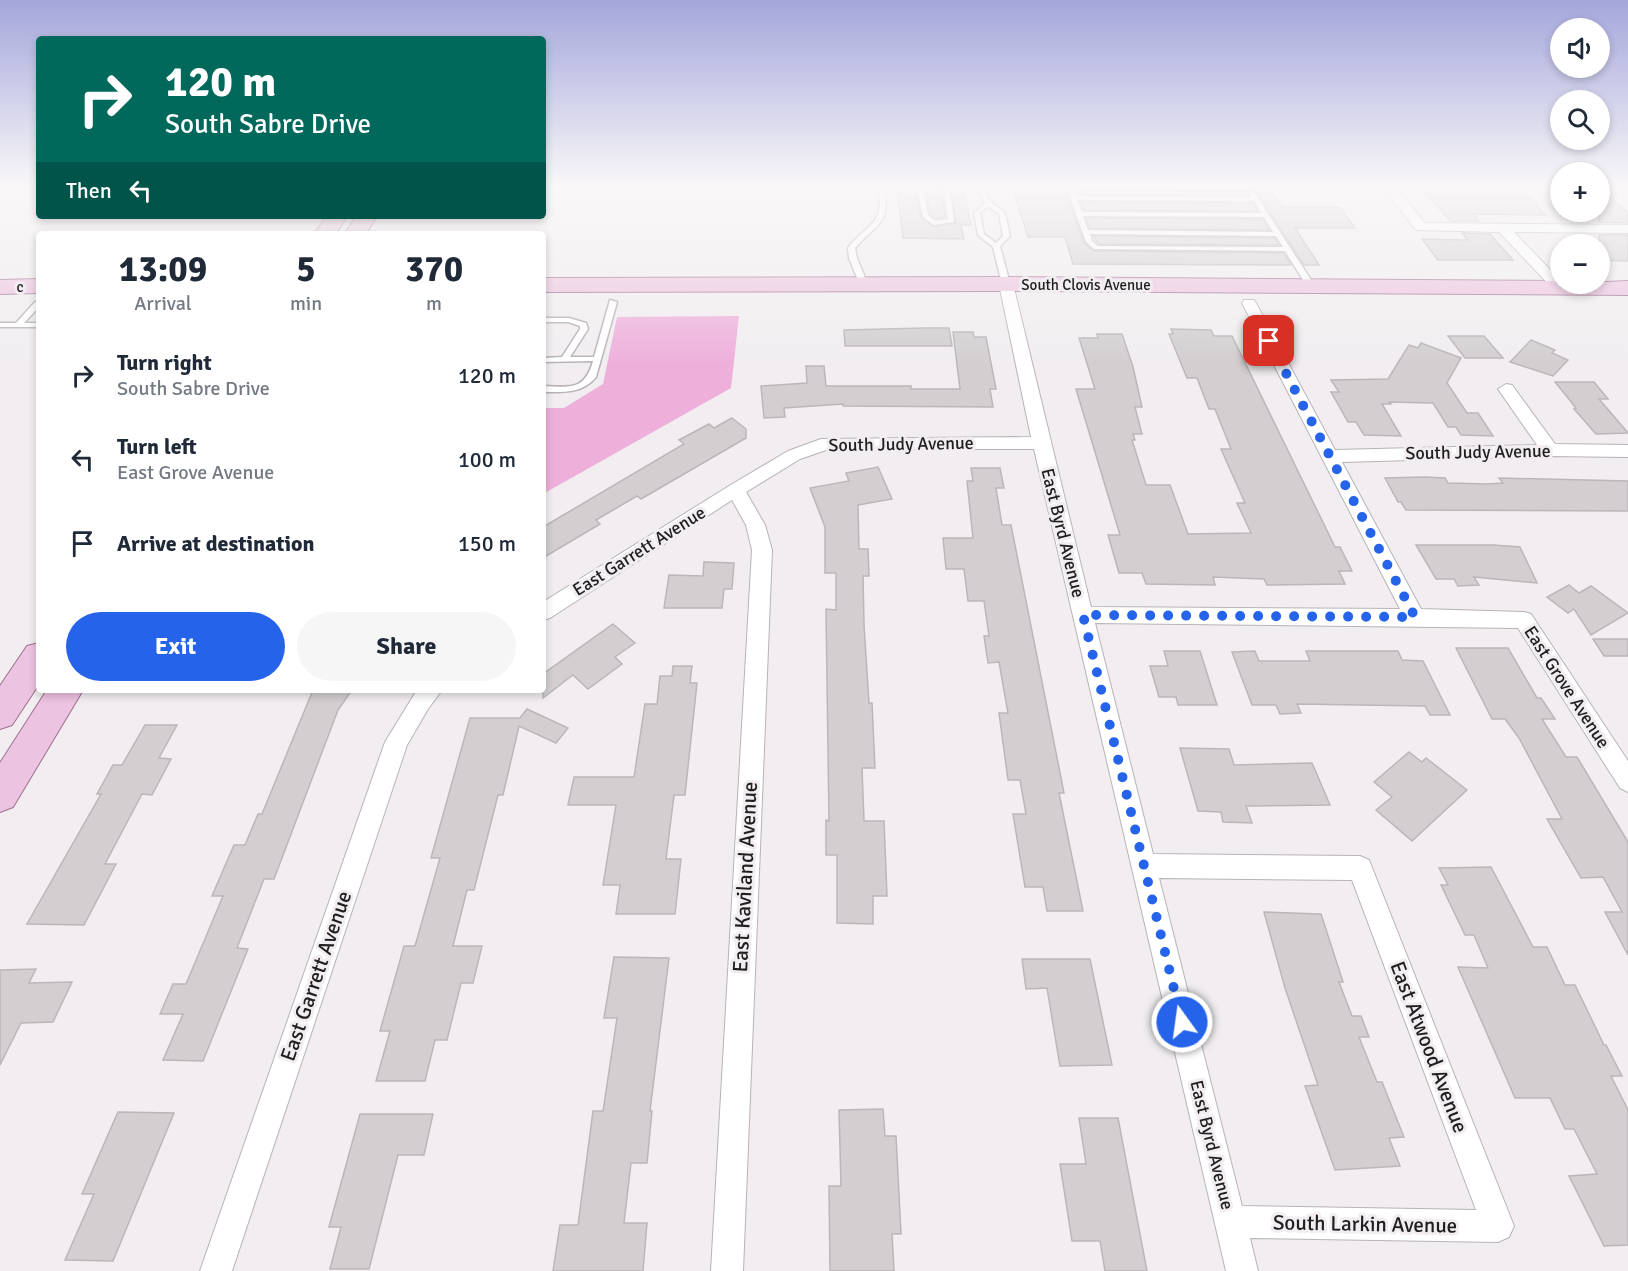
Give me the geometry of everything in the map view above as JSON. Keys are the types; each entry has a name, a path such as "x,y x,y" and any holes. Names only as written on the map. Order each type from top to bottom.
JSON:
{"main road":[{"name":"South Clovis Avenue","path":"546,302 1550,282"},
{"name":"South Clovis Avenue","path":"546,285 864,285 1249,303 1628,305"},
{"name":"c","path":"0,287 36,286"},
{"path":"1249,303 1248,297 1261,294 1357,293 1378,286"},
{"name":"South Clovis Avenue","path":"1610,286 1628,288"},
{"path":"0,305 36,304"},
{"path":"0,714 36,660"},
{"path":"0,795 64,693"}],"street":[{"path":"1524,245 1550,267"},
{"path":"1537,245 1550,261"},
{"name":"East Byrd Avenue","path":"1007,293 1041,443 1242,1271"},
{"path":"1083,615 1415,617 1249,303"},
{"path":"1506,389 1550,450"},
{"name":"South Judy Avenue","path":"735,490 794,455 826,443 1041,443"},
{"name":"South Judy Avenue","path":"1329,456 1550,450 1628,451"},
{"name":"East Garrett Avenue","path":"546,610 735,490"},
{"name":"East Kaviland Avenue","path":"727,1271 762,550 759,532 750,512 735,490"},
{"name":"East Grove Avenue","path":"1415,617 1524,620 1628,781"},
{"name":"East Garrett Avenue","path":"216,1271 396,742 420,702 428,693"},
{"name":"East Atwood Avenue","path":"1144,866 1360,868 1498,1226"},
{"name":"South Larkin Avenue","path":"1231,1222 1498,1226"}],"lane":[{"path":"853,245 851,248 853,258 864,285"},
{"path":"1092,245 1102,249 1288,249"},
{"path":"1286,245 1311,286"},
{"path":"996,246 1007,293"},
{"path":"546,389 574,389 587,384 593,375 613,302"},
{"path":"18,325 36,307"},
{"path":"546,320 569,320 583,325 584,329 565,359"},
{"path":"0,326 36,325"},
{"path":"546,360 597,359"}],"shaded area":[{"path":"739,316 731,388 546,492 546,408 564,408 603,384 617,317"}],"building":[{"path":"1067,245 1087,245 1094,251 1284,253 1291,265 1073,264"},
{"path":"1291,245 1306,245 1319,265 1304,265"},
{"path":"1427,245 1500,245 1513,260 1438,260"},
{"path":"1610,245 1628,245 1628,261 1610,260"},
{"path":"949,328 952,346 845,346 844,330"},
{"path":"1171,329 1211,330 1214,336 1232,336 1335,547 1340,547 1352,571 1339,571 1345,584 1267,585 1264,579 1213,577 1215,585 1146,584 1142,573 1119,573 1108,535 1120,535 1076,389 1095,389 1079,338 1098,338 1097,334 1122,334 1133,367 1142,407 1135,407 1142,434 1133,434 1135,440 1132,440 1146,485 1170,485 1188,534 1251,533 1237,503 1245,503 1221,449 1231,449 1215,409 1209,409 1197,378 1187,378 1169,334 1173,334"},
{"path":"953,332 973,332 974,337 986,337 996,389 990,389 993,407 843,406 843,404 784,408 785,417 764,418 761,386 807,383 806,366 824,366 826,386 911,386 911,389 960,389"},
{"path":"1448,336 1484,336 1503,358 1465,358"},
{"path":"1531,340 1555,350 1552,353 1568,360 1553,376 1510,362"},
{"path":"1421,343 1461,358 1447,383 1467,413 1478,413 1493,436 1461,435 1456,427 1448,427 1433,403 1389,402 1391,404 1382,404 1401,436 1364,435 1356,422 1348,422 1331,392 1339,392 1331,380 1388,379 1409,345 1418,348"},
{"path":"1555,382 1594,382 1608,399 1599,399 1628,433 1596,434"},
{"path":"732,418 746,429 746,438 641,499 637,496 596,520 600,524 546,556 546,525 684,444 679,440 709,424 714,428"},
{"path":"878,467 892,499 858,505 859,549 868,549 869,576 863,576 864,625 869,703 872,703 875,768 862,768 864,821 884,821 887,896 873,896 873,924 837,923 837,855 826,855 826,820 829,821 826,609 836,610 836,573 825,573 825,527 810,488 849,481 846,473"},
{"path":"971,468 1000,468 1004,488 996,488 1002,525 1011,525 1064,793 1059,793 1083,911 1047,911 1043,887 1025,887 1013,814 1026,814 1020,780 1008,780 999,713 1008,713 999,662 988,663 984,636 989,636 984,601 968,601 964,569 946,569 943,538 973,538 967,481 973,481"},
{"path":"1385,478 1445,478 1448,483 1488,484 1503,483 1499,478 1628,481 1628,511 1406,510 1401,502 1398,502"},
{"path":"1416,545 1520,547 1537,583 1474,577 1479,585 1458,586 1454,579 1436,579"},
{"path":"704,562 734,563 732,589 724,589 722,608 664,608 669,575 703,576"},
{"path":"1569,585 1579,593 1591,586 1628,613 1591,635 1574,609 1568,613 1547,597"},
{"path":"613,624 635,643 615,657 622,664 588,689 573,675 543,698 543,693 546,693 546,672"},
{"path":"1593,639 1628,639 1628,656 1604,656"},
{"path":"1456,648 1508,648 1537,698 1541,698 1555,719 1542,719 1566,757 1577,757 1628,842 1628,955 1605,912 1622,912 1603,877 1581,878 1547,819 1562,819 1519,738 1505,719 1492,719"},
{"path":"1164,651 1200,651 1217,705 1178,705 1176,697 1159,697 1150,666 1168,666"},
{"path":"1255,651 1259,661 1310,661 1306,651 1398,651 1402,660 1423,661 1450,715 1430,715 1425,706 1297,704 1301,713 1280,714 1276,705 1252,705 1232,652"},
{"path":"673,666 692,666 690,683 697,683 685,795 674,795 666,859 681,859 675,914 616,914 620,885 603,885 616,805 568,805 574,777 634,777 645,704 657,704 660,676 672,676"},
{"path":"312,693 350,693 338,710 274,879 264,879 237,948 248,949 203,1061 163,1060 183,1014 160,1014 173,984 186,984 223,896 212,896 234,845 245,845 258,814 262,814"},
{"path":"527,709 568,728 556,743 519,726 503,795 498,795 474,890 467,890 453,946 482,946 473,983 461,983 447,1040 435,1040 425,1081 376,1081 390,1031 380,1031 404,946 415,946 440,858 431,858 470,718 520,718"},
{"path":"145,725 177,725 159,758 171,759 152,795 142,794 105,864 116,864 84,925 27,924 101,794 97,794 113,765 122,765"},
{"path":"1180,748 1229,749 1234,765 1312,763 1330,805 1246,806 1252,823 1223,822 1221,812 1198,811"},
{"path":"1409,752 1422,762 1426,758 1467,790 1412,841 1376,810 1392,797 1374,782"},
{"path":"1491,867 1533,947 1547,947 1565,985 1575,985 1622,1076 1611,1076 1628,1110 1628,1245 1604,1246 1569,1176 1597,1174 1574,1129 1565,1129 1550,1098 1515,1098 1458,967 1488,968 1474,935 1465,935 1441,885 1448,885 1439,868"},
{"path":"1264,912 1321,914 1343,982 1339,982 1352,1016 1361,1016 1369,1037 1359,1037 1377,1082 1382,1082 1404,1137 1389,1138 1400,1166 1335,1170 1305,1086 1318,1085 1285,988"},
{"path":"614,957 669,958 650,1111 652,1111 647,1163 631,1163 624,1223 647,1223 643,1271 553,1271 560,1225 578,1225 593,1111 603,1111 617,1018 604,1018"},
{"path":"1022,959 1090,959 1112,1065 1060,1066 1047,988 1026,989"},
{"path":"36,969 29,983 72,982 53,1022 21,1023 0,1065 0,970"},
{"path":"883,1109 885,1136 896,1136 901,1234 892,1234 894,1271 830,1271 829,1186 841,1186 839,1110"},
{"path":"118,1112 174,1113 113,1261 65,1260 94,1194 82,1194"},
{"path":"360,1114 433,1114 424,1155 398,1155 369,1269 330,1269 341,1227 329,1227"},
{"path":"1079,1118 1118,1118 1147,1271 1105,1271 1100,1241 1072,1241 1060,1164 1086,1164"}],"route":[{"path":"1182,1022 1083,615 1415,617 1269,341"}]}
